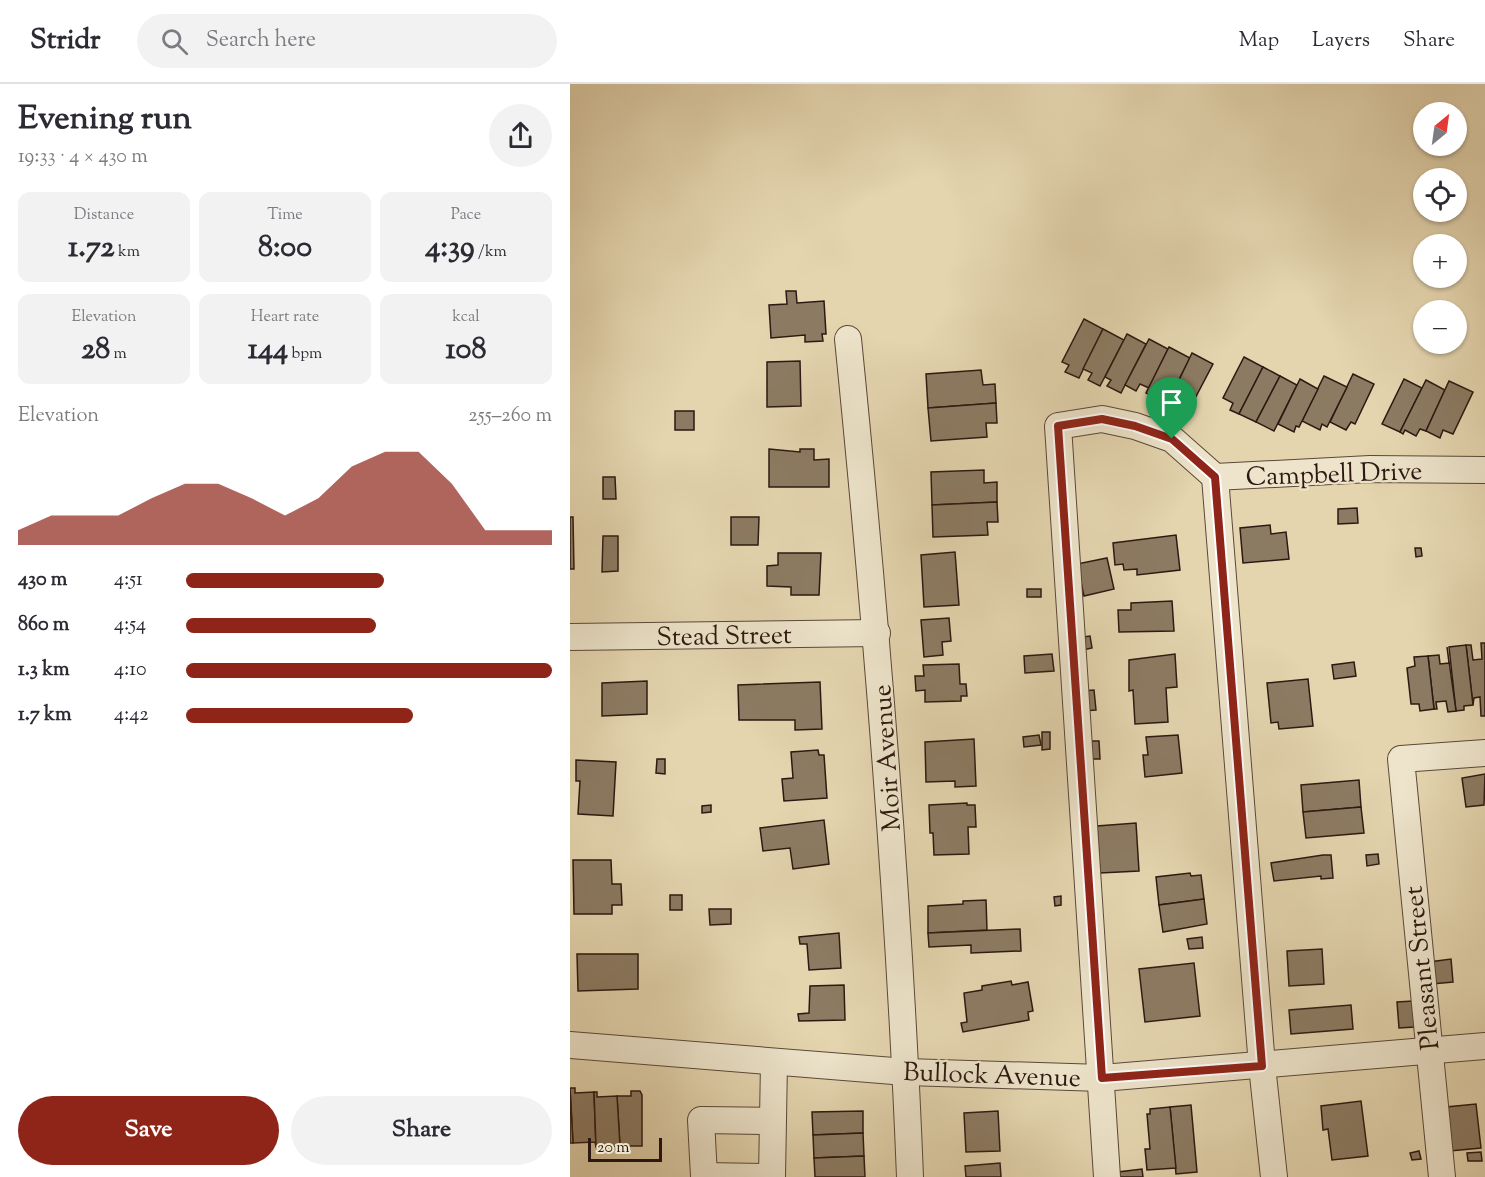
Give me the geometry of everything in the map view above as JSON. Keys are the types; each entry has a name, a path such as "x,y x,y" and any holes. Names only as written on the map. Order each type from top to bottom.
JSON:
{"street":[{"name":"Moir Avenue","path":"848,339 877,633 906,1072 910,1177"},
{"name":"Campbell Drive","path":"1102,1078 1058,426 1102,419 1135,426 1172,439 1215,477 1370,469 1485,470"},
{"path":"1215,477 1262,1066 1274,1177"},
{"name":"Stead Street","path":"570,637 877,633"},
{"name":"Pleasant Street","path":"1442,1177 1401,759 1485,753"},
{"name":"Bullock Avenue","path":"570,1045 906,1072 1102,1078 1485,1046"},
{"path":"773,1121 774,1062"},
{"path":"1102,1078 1107,1177"}],"building":[{"path":"786,291 796,291 797,303 824,301 826,334 822,334 823,341 805,342 805,335 771,338 769,305 787,304"},
{"path":"1084,319 1103,329 1079,378 1065,372 1069,365 1062,362"},
{"path":"1103,329 1124,340 1100,386 1088,380 1092,373 1083,369"},
{"path":"1127,334 1146,344 1121,393 1107,386 1111,380 1105,377"},
{"path":"1149,339 1168,349 1149,388 1140,384 1136,391 1125,385"},
{"path":"1169,347 1190,358 1170,397 1158,391 1155,398 1146,393"},
{"path":"1192,353 1213,364 1191,406 1180,401 1177,408 1168,403"},
{"path":"1244,357 1263,367 1239,414 1230,410 1233,403 1223,398"},
{"path":"800,361 801,406 767,407 767,362"},
{"path":"1263,367 1280,376 1256,422 1239,414"},
{"path":"981,370 983,385 995,384 996,403 928,408 926,374"},
{"path":"1353,374 1374,384 1355,424 1351,422 1346,430 1330,422"},
{"path":"1280,376 1297,385 1274,431 1256,422"},
{"path":"1324,376 1347,387 1327,427 1322,424 1320,430 1302,421"},
{"path":"1300,379 1318,389 1299,427 1296,426 1294,432 1278,424"},
{"path":"1404,379 1422,388 1400,432 1382,424"},
{"path":"1426,380 1445,390 1426,431 1420,429 1416,436 1405,430 1403,434 1400,432"},
{"path":"1449,381 1473,392 1453,434 1443,430 1440,438 1426,431"},
{"path":"996,403 997,423 986,423 987,437 931,441 928,408"},
{"path":"675,411 694,411 694,430 675,430"},
{"path":"769,449 800,452 800,449 814,449 814,460 829,459 829,487 769,487"},
{"path":"984,470 984,483 997,482 997,502 932,505 931,472"},
{"path":"603,477 615,477 616,499 603,499"},
{"path":"997,502 998,522 987,522 988,535 933,537 932,505"},
{"path":"1357,508 1358,523 1338,524 1338,509"},
{"path":"570,517 573,517 574,569 570,569"},
{"path":"731,517 759,517 758,545 731,545"},
{"path":"1270,525 1271,534 1286,532 1289,559 1243,563 1240,528"},
{"path":"1176,535 1180,570 1137,575 1137,569 1124,570 1123,564 1115,565 1113,543"},
{"path":"603,536 618,536 618,571 602,572"},
{"path":"1415,548 1421,548 1422,556 1416,557"},
{"path":"955,552 959,605 924,607 921,555"},
{"path":"778,553 821,553 819,595 791,595 791,587 767,586 767,566 778,565"},
{"path":"1107,558 1114,589 1084,596 1077,564"},
{"path":"1027,589 1041,589 1041,597 1027,597"},
{"path":"1172,601 1174,631 1119,632 1118,610 1131,610 1131,603"},
{"path":"949,618 951,641 942,642 943,655 924,657 921,620"},
{"path":"1090,636 1092,648 1078,651 1076,638"},
{"path":"1481,643 1485,643 1485,716 1481,716 1480,697 1474,698 1473,705 1466,645 1471,645 1473,660 1482,659"},
{"path":"1466,645 1473,705 1464,706 1464,710 1456,711 1449,647"},
{"path":"1447,647 1456,711 1448,712 1446,701 1436,702 1437,709 1434,709 1428,656 1439,655 1440,664 1449,663"},
{"path":"1052,654 1054,671 1025,673 1024,656"},
{"path":"1175,654 1177,687 1166,688 1168,722 1135,724 1133,690 1129,691 1129,660"},
{"path":"1428,656 1434,709 1420,711 1419,704 1411,704 1407,668 1415,666 1414,657"},
{"path":"1354,662 1356,676 1334,679 1332,665"},
{"path":"959,664 960,684 966,684 967,696 961,696 961,701 925,702 925,690 916,691 915,676 924,676 923,665"},
{"path":"1308,679 1313,726 1279,729 1278,722 1271,723 1267,683"},
{"path":"647,681 647,714 602,716 602,683"},
{"path":"820,682 822,729 795,730 795,720 739,720 738,685"},
{"path":"1094,690 1096,710 1082,711 1081,691"},
{"path":"1042,732 1050,732 1050,749 1042,750"},
{"path":"1039,735 1041,745 1024,747 1023,737"},
{"path":"1178,735 1182,773 1145,777 1143,755 1148,755 1146,737"},
{"path":"974,739 976,786 955,787 955,781 926,782 925,742"},
{"path":"1091,741 1099,741 1100,759 1092,759"},
{"path":"818,750 819,755 824,755 827,798 784,801 782,779 793,778 791,752"},
{"path":"657,759 665,759 665,774 656,773"},
{"path":"576,760 616,762 613,816 578,814 580,781 576,781"},
{"path":"1485,774 1484,805 1466,807 1462,778"},
{"path":"1359,780 1361,807 1303,812 1301,785"},
{"path":"967,803 967,805 975,805 976,827 968,827 969,854 934,855 929,805"},
{"path":"711,805 711,812 702,813 702,806"},
{"path":"1361,807 1364,833 1306,838 1303,812"},
{"path":"824,820 829,864 793,869 790,848 763,851 760,828"},
{"path":"1136,823 1139,871 1100,873 1097,826"},
{"path":"1378,854 1379,864 1367,866 1366,855"},
{"path":"1331,855 1333,878 1321,879 1321,876 1274,881 1271,863"},
{"path":"573,860 611,860 612,884 621,884 622,905 612,905 612,914 574,914"},
{"path":"1190,873 1191,876 1201,875 1204,899 1159,905 1156,877"},
{"path":"670,895 682,895 682,910 670,910"},
{"path":"1061,896 1061,905 1055,906 1054,897"},
{"path":"1204,899 1207,924 1163,932 1159,905"},
{"path":"986,900 987,930 928,933 928,906"},
{"path":"709,909 731,909 731,924 710,925"},
{"path":"1020,929 1021,951 971,953 971,945 929,947 928,933"},
{"path":"839,933 841,968 809,970 807,944 800,944 799,937"},
{"path":"1202,937 1203,948 1189,949 1187,939"},
{"path":"1322,949 1324,984 1289,986 1287,951"},
{"path":"577,954 638,954 638,989 578,991"},
{"path":"1451,959 1453,982 1432,984 1429,962"},
{"path":"1194,963 1200,1016 1145,1022 1139,969"},
{"path":"1011,981 1012,985 1028,982 1033,1011 1028,1012 1029,1020 963,1032 961,1023 967,1022 964,993 982,990 982,986"},
{"path":"844,985 845,1020 799,1021 798,1014 809,1013 810,986"},
{"path":"1413,1001 1415,1027 1399,1028 1397,1002"},
{"path":"1351,1005 1353,1029 1291,1034 1289,1010"},
{"path":"570,1088 575,1088 575,1093 594,1092 596,1147 595,1142 573,1143"},
{"path":"570,1088 573,1143 570,1143"},
{"path":"631,1091 640,1091 642,1095 642,1146 620,1146 617,1096 631,1096"},
{"path":"594,1092 597,1092 597,1097 617,1096 620,1146 596,1147"},
{"path":"1361,1101 1368,1156 1332,1160 1328,1129 1323,1130 1321,1106"},
{"path":"1476,1104 1481,1148 1450,1151 1446,1107"},
{"path":"1191,1105 1197,1172 1176,1174 1170,1107"},
{"path":"1170,1107 1176,1168 1147,1170 1145,1149 1150,1149 1147,1114 1150,1114 1150,1109"},
{"path":"863,1111 863,1133 813,1135 812,1112"},
{"path":"998,1111 1000,1151 966,1152 964,1113"},
{"path":"863,1133 864,1156 814,1158 813,1135"},
{"path":"1419,1151 1421,1159 1412,1160 1410,1153"},
{"path":"1481,1152 1482,1161 1468,1161 1467,1153"},
{"path":"864,1156 865,1177 815,1177 814,1158"},
{"path":"1000,1163 1001,1177 966,1177 965,1166"},
{"path":"1142,1169 1143,1177 1118,1177 1118,1172"}],"route":[{"path":"1102,419 1135,426 1172,439 1215,477 1262,1066 1102,1078 1058,426 1102,419"}]}
